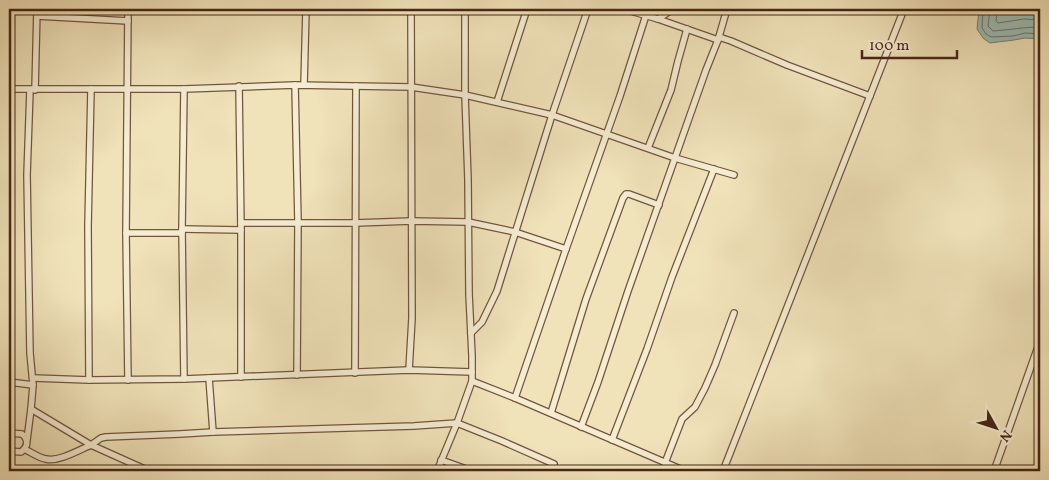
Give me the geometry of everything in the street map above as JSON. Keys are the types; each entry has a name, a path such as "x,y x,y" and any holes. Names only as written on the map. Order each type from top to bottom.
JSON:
{"street":[{"path":"9,451 21,452 27,445 33,385 30,353 27,194 37,9"},
{"path":"128,9 126,233 128,380"},
{"path":"304,85 306,9"},
{"path":"409,370 412,318 411,9"},
{"path":"437,471 472,381 465,95 466,9"},
{"path":"497,102 527,9"},
{"path":"471,333 482,322 497,291 552,115 588,9"},
{"path":"624,9 718,39 731,41 870,96"},
{"path":"515,398 620,96 648,9"},
{"path":"658,19 674,9"},
{"path":"581,426 598,382 628,290 727,9"},
{"path":"723,471 904,9"},
{"path":"37,16 128,21"},
{"path":"648,148 671,90 687,29"},
{"path":"295,85 298,222 297,375"},
{"path":"9,89 184,89 295,85 411,87 465,95 552,115 676,158 734,175"},
{"path":"239,86 241,377"},
{"path":"355,373 356,86"},
{"path":"90,380 88,226 91,88"},
{"path":"184,89 182,231 184,379"},
{"path":"612,440 714,168"},
{"path":"551,413 583,307 623,198 626,194 629,194 659,206"},
{"path":"126,233 182,231 298,222 355,223 412,220 468,222 515,232 566,249"},
{"path":"665,463 682,419 694,407 716,365 734,313"},
{"path":"994,471 1040,340"},
{"path":"33,378 128,380 409,370 472,372"},
{"path":"209,378 213,432"},
{"path":"472,381 685,471"},
{"path":"9,382 33,385"},
{"path":"31,410 91,445 149,471"},
{"path":"24,449 46,459 56,460 106,437 457,423 554,464"},
{"path":"22,434 29,425"},
{"path":"9,433 22,434 27,440"},
{"path":"441,460 472,471"}],"water":[{"path":"979,9 1040,9 1040,39 1025,38 990,43 983,38 977,29"}]}
